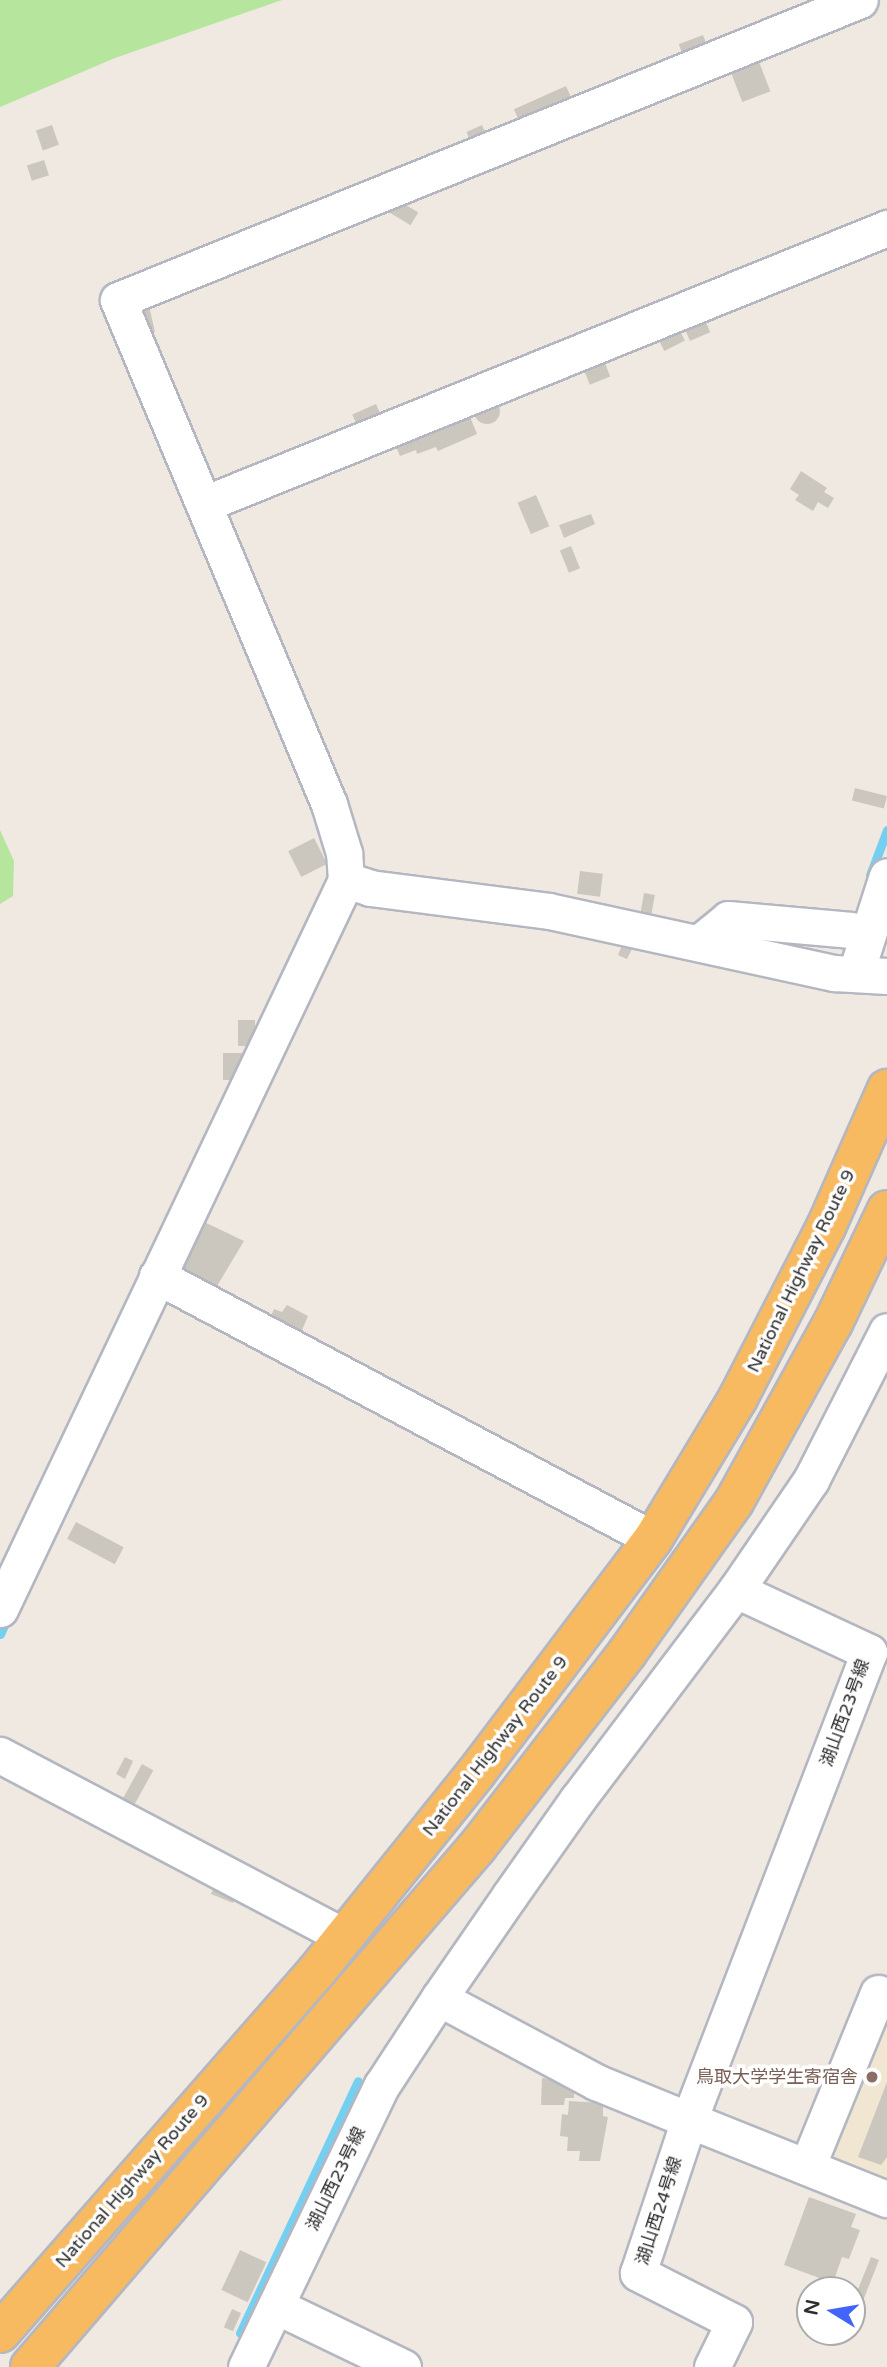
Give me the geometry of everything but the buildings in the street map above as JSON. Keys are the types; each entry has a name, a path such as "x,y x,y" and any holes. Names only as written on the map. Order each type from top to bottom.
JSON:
{"highway":[{"name":"National Highway Route 9","path":"0,2333 316,1972 342,1935 476,1773 653,1539 745,1386 826,1227 887,1089"},
{"path":"30,2367 478,1846 627,1653 734,1502 833,1323 887,1210"}],"street":[{"path":"0,1609 346,880 344,853 329,804 118,300 860,0"},
{"path":"204,504 887,228"},
{"path":"346,880 370,888 549,911 834,973 872,975 887,876"},
{"path":"700,942 728,919 852,930"},
{"path":"158,1276 653,1539"},
{"path":"736,1590 811,1480 887,1331"},
{"name":"湖山西23号線","path":"246,2367 382,2085 577,1800 736,1590 873,1645 689,2120"},
{"path":"0,1755 342,1935"},
{"path":"807,2167 878,1993"},
{"path":"439,1998 596,2082 887,2199"},
{"name":"湖山西24号線","path":"689,2120 638,2273 734,2322 712,2367"},
{"path":"276,2306 403,2367"}],"shaded area":[{"name":"鳥取大学学生寄宿舎","path":"887,1998 887,2182 826,2156"}],"green space":[{"path":"0,0 282,0 115,58 0,107"},
{"path":"0,830 14,861 13,896 0,904"}],"waterway":[{"path":"870,875 887,830"},
{"path":"0,1634 9,1615"},
{"path":"240,2333 358,2081"}],"place":[{"name":"鳥取大学学生寄宿舎","path":"872,2077"}]}
